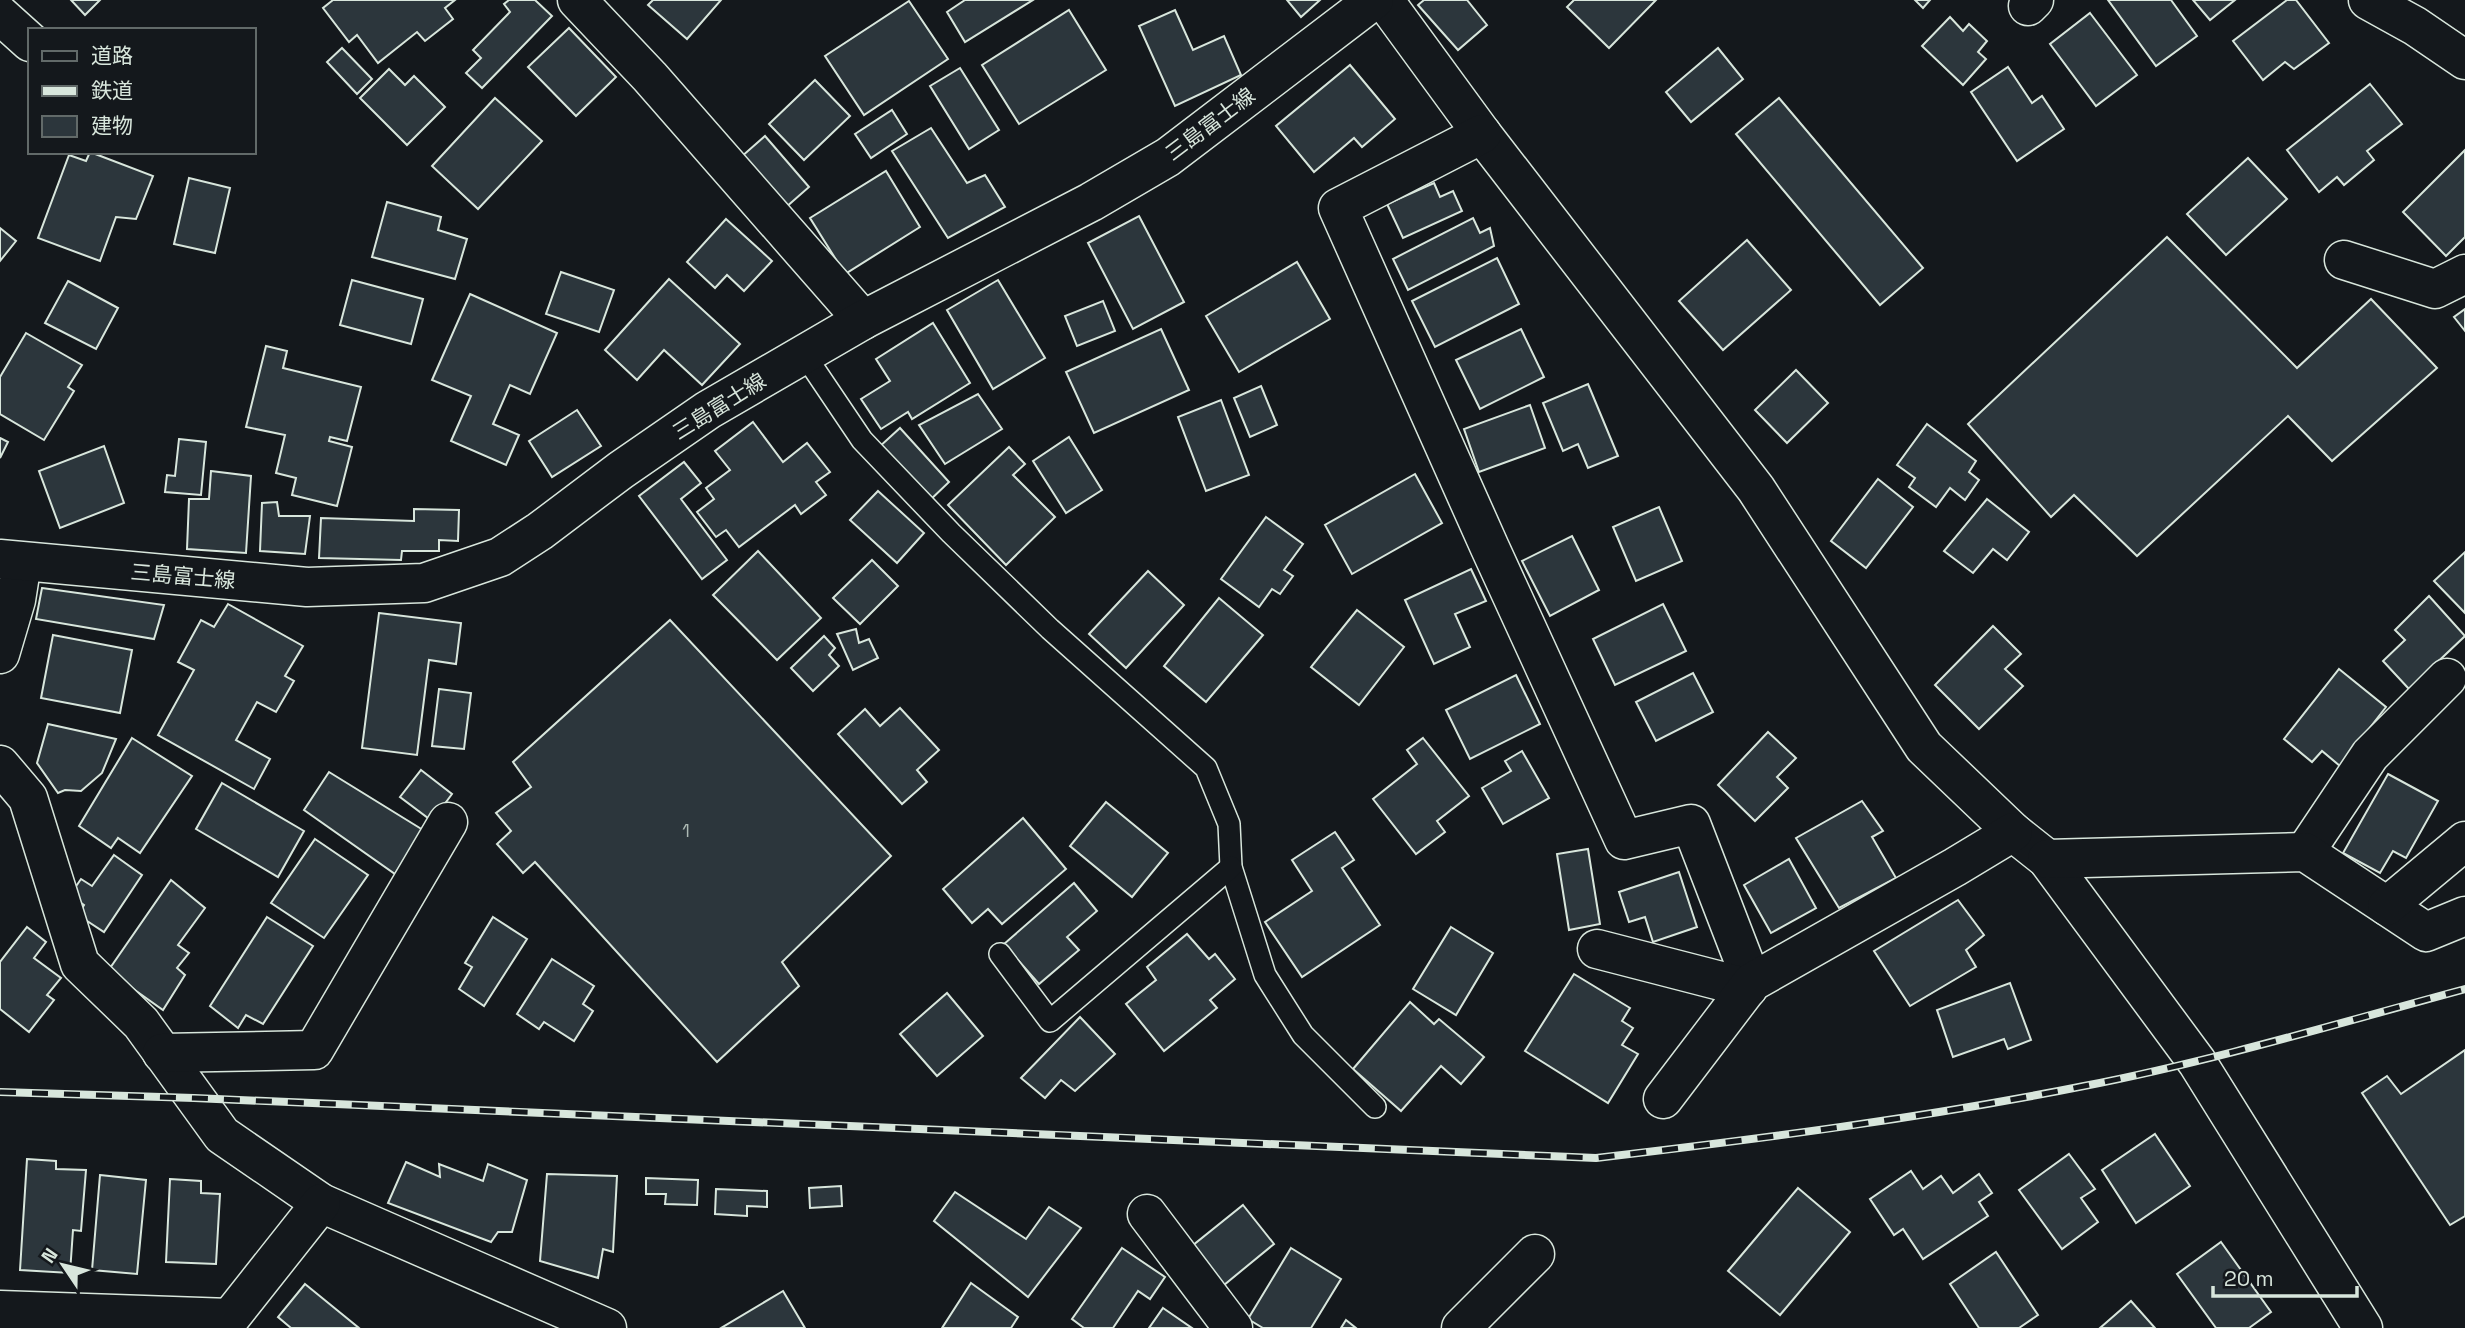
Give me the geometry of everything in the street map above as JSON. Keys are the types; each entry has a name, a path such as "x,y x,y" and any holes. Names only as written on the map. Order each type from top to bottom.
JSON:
{"street":[{"path":"577,0 650,77 863,320"},
{"name":"三島富士線","path":"11,561 307,587 424,583 500,557 708,410 863,320 1091,202 1168,157 1374,0"},
{"path":"1384,0 1482,134 1756,489 1924,747 2013,832 2047,859 2197,1062 2363,1328"},
{"path":"2368,0 2415,26 2465,60"},
{"path":"0,15 28,40"},
{"path":"1482,134 1338,208 1495,561 1624,840 1691,824 1750,985"},
{"path":"2344,260 2435,289 2465,274"},
{"path":"0,654 16,600 11,561"},
{"path":"2305,852 2370,755 2447,678"},
{"path":"0,765 28,798 80,964 141,1023 222,1135 320,1203 607,1328"},
{"path":"162,1053 314,1049 448,822"},
{"path":"1663,1099 1750,985 2013,832"},
{"path":"2387,906 2465,841"},
{"path":"2047,859 2305,852 2426,932 2465,916"},
{"path":"1597,949 1750,985"},
{"path":"0,1310 235,1323 320,1203"},
{"path":"1147,1214 1233,1328"},
{"path":"1461,1328 1535,1254"}],"lane":[{"path":"804,354 862,440 951,533 1049,629 1206,768 1229,824 1231,867 1265,975 1303,1035 1375,1107"},
{"path":"1000,954 1050,1021 1231,867"}],"building":[{"path":"71,0 100,0 85,15"},
{"path":"333,0 455,0 445,8 453,19 425,41 417,32 378,63 357,35 349,42 323,8"},
{"path":"509,0 535,0 552,16 482,88 466,73 481,58 473,50 510,12 504,4"},
{"path":"653,0 721,0 687,39 648,5"},
{"path":"965,0 1033,0 965,42 947,12"},
{"path":"1287,0 1320,0 1301,17"},
{"path":"1424,0 1467,0 1487,25 1458,50 1418,5"},
{"path":"1574,0 1656,0 1609,48 1567,7"},
{"path":"1915,0 1930,0 1923,8"},
{"path":"2108,0 2171,0 2197,36 2156,66"},
{"path":"2193,0 2235,0 2210,20"},
{"path":"2287,0 2296,0 2329,43 2294,69 2285,62 2263,80 2233,41"},
{"path":"909,1 948,59 864,115 825,56"},
{"path":"1069,10 1106,70 1019,124 982,65"},
{"path":"1175,10 1193,50 1224,36 1241,75 1175,106 1139,26"},
{"path":"2090,13 2137,75 2096,106 2050,44"},
{"path":"1950,17 1963,31 1969,24 1987,41 1978,52 1986,59 1963,85 1922,46"},
{"path":"569,28 616,77 576,116 528,67"},
{"path":"342,48 372,79 357,94 327,62"},
{"path":"1718,48 1743,79 1691,122 1666,92"},
{"path":"1350,65 1395,119 1362,147 1354,138 1314,172 1276,126"},
{"path":"2008,67 2032,103 2042,96 2064,129 2017,161 1971,92"},
{"path":"960,68 999,130 969,149 930,86"},
{"path":"389,69 405,85 414,76 445,107 407,145 360,98"},
{"path":"815,80 850,116 804,160 769,124"},
{"path":"2370,84 2402,124 2367,151 2374,160 2344,185 2337,177 2319,192 2287,150"},
{"path":"495,98 542,141 478,209 432,166"},
{"path":"1779,98 1923,268 1880,305 1736,134"},
{"path":"892,110 907,134 871,158 855,134"},
{"path":"931,128 967,183 985,175 1005,207 948,238 892,151"},
{"path":"765,136 809,187 785,208 741,157"},
{"path":"2465,150 2465,237 2446,256 2403,212"},
{"path":"89,154 95,154 153,176 136,219 116,217 100,261 38,238 69,155 86,161"},
{"path":"2248,158 2287,199 2226,255 2187,214"},
{"path":"886,171 920,227 845,274 810,218"},
{"path":"189,178 230,188 215,253 174,244"},
{"path":"1434,183 1440,197 1453,191 1462,211 1403,238 1387,204"},
{"path":"387,202 441,217 438,230 467,239 455,279 372,257"},
{"path":"1139,216 1184,302 1133,329 1088,243"},
{"path":"1473,218 1480,233 1490,228 1494,246 1408,290 1393,259"},
{"path":"726,219 772,261 744,291 727,275 715,288 687,262"},
{"path":"0,228 16,241 0,261"},
{"path":"2167,237 2297,368 2371,299 2437,368 2332,461 2288,416 2137,556 2074,495 2051,517 1968,424"},
{"path":"1747,240 1791,290 1723,350 1679,301"},
{"path":"1497,258 1519,304 1435,347 1412,301"},
{"path":"1297,262 1330,319 1239,372 1206,316"},
{"path":"561,272 614,290 599,332 546,314"},
{"path":"669,279 740,344 702,385 664,350 637,380 605,350"},
{"path":"352,280 423,299 411,344 340,325"},
{"path":"998,280 1045,358 993,389 947,310"},
{"path":"68,281 118,308 96,349 45,323"},
{"path":"470,294 557,333 530,394 510,385 493,424 519,435 506,465 451,441 471,396 432,380"},
{"path":"1103,301 1115,331 1077,346 1065,316"},
{"path":"2465,309 2465,331 2454,317"},
{"path":"933,323 970,383 912,419 908,412 881,429 861,399 890,381 876,359"},
{"path":"1161,329 1189,390 1094,433 1066,372"},
{"path":"1521,329 1544,377 1480,409 1456,360"},
{"path":"26,333 82,365 68,387 74,391 44,440 0,414 0,377"},
{"path":"266,346 287,351 283,368 361,387 347,441 330,437 329,441 352,447 337,506 292,495 296,478 276,473 285,435 246,427"},
{"path":"1796,370 1828,403 1787,443 1755,410"},
{"path":"1588,384 1618,456 1588,468 1578,444 1563,451 1543,403"},
{"path":"1261,386 1277,425 1250,437 1234,398"},
{"path":"978,394 1002,429 945,464 919,425"},
{"path":"1221,400 1249,475 1206,491 1178,417"},
{"path":"1530,405 1545,448 1479,472 1464,429"},
{"path":"577,410 601,446 552,477 529,441"},
{"path":"753,422 783,462 807,443 830,472 816,482 826,495 801,514 795,505 739,547 726,530 716,537 697,512 714,499 706,488 730,470 715,451"},
{"path":"1927,424 1976,461 1969,472 1979,480 1965,500 1950,488 1936,507 1909,487 1915,478 1897,465"},
{"path":"900,428 949,482 927,503 878,448"},
{"path":"1069,437 1102,490 1066,513 1033,461"},
{"path":"0,438 8,442 0,458"},
{"path":"179,439 206,442 201,495 165,492 167,475 175,476"},
{"path":"104,446 124,503 60,528 39,471"},
{"path":"1009,447 1025,464 1013,475 1055,517 1006,565 948,505"},
{"path":"684,462 701,483 681,499 727,560 702,579 639,496"},
{"path":"211,471 251,476 246,553 187,549 189,499 209,499"},
{"path":"1415,474 1442,523 1352,574 1325,525"},
{"path":"1878,479 1913,507 1866,568 1831,541"},
{"path":"878,491 924,533 897,563 850,520"},
{"path":"1987,499 2029,532 2007,560 1993,549 1973,573 1944,551"},
{"path":"277,502 279,516 310,516 305,554 260,551 262,503"},
{"path":"1659,507 1682,561 1636,581 1613,527"},
{"path":"414,509 459,510 458,541 439,540 439,551 402,551 401,560 319,558 321,518 414,521"},
{"path":"1266,517 1303,544 1284,570 1293,576 1280,594 1272,589 1259,607 1221,579"},
{"path":"1572,536 1599,590 1550,616 1522,561"},
{"path":"758,551 821,618 777,660 713,595"},
{"path":"2465,552 2465,613 2434,581"},
{"path":"872,560 898,586 860,624 833,598"},
{"path":"1471,569 1486,601 1455,614 1470,647 1434,664 1405,600"},
{"path":"1148,571 1184,605 1126,668 1089,634"},
{"path":"42,588 164,605 154,639 36,619"},
{"path":"2429,596 2465,636 2409,689 2383,661 2405,640 2395,630"},
{"path":"1219,598 1263,635 1206,702 1164,666"},
{"path":"228,604 303,646 285,676 294,681 276,712 257,702 236,740 270,759 254,789 158,735 194,670 178,662 201,620 214,627"},
{"path":"1663,604 1686,651 1615,685 1593,639"},
{"path":"1357,610 1404,647 1359,705 1311,667"},
{"path":"379,613 461,623 456,664 429,660 417,755 362,748"},
{"path":"670,620 891,856 782,962 799,986 717,1062 535,862 523,873 497,844 511,831 496,813 531,787 513,762"},
{"path":"1993,626 2021,654 2005,669 2023,686 1979,729 1935,685"},
{"path":"856,629 859,643 869,639 878,658 853,670 837,634"},
{"path":"53,635 132,650 120,713 41,698"},
{"path":"824,636 835,648 829,655 839,666 813,691 791,668"},
{"path":"2339,669 2386,707 2340,766 2322,751 2312,762 2284,739"},
{"path":"1693,673 1713,712 1656,741 1636,702"},
{"path":"1516,675 1540,724 1470,759 1446,710"},
{"path":"439,689 471,693 464,749 432,746"},
{"path":"900,708 939,750 917,770 927,782 902,804 838,734 865,709 880,726"},
{"path":"48,724 116,739 102,773 81,791 65,790 58,793 37,763"},
{"path":"1768,732 1796,758 1777,777 1788,788 1755,821 1718,785"},
{"path":"132,738 192,776 140,853 118,838 111,848 79,826"},
{"path":"1423,738 1469,796 1437,821 1445,832 1416,854 1373,799 1417,764 1407,750"},
{"path":"1522,751 1549,798 1503,824 1482,788 1511,771 1505,761"},
{"path":"421,770 452,794 432,821 400,797"},
{"path":"329,772 423,830 395,874 304,810"},
{"path":"2388,774 2438,801 2406,858 2393,851 2380,873 2343,853"},
{"path":"222,783 304,831 278,877 196,829"},
{"path":"1862,801 1883,831 1872,837 1896,878 1839,908 1796,838"},
{"path":"1106,802 1168,853 1132,897 1070,846"},
{"path":"1023,818 1066,869 1002,924 988,909 972,923 943,889"},
{"path":"1335,832 1354,860 1342,868 1380,925 1302,977 1265,922 1312,891 1292,860"},
{"path":"315,839 368,875 324,938 271,903"},
{"path":"1588,849 1600,924 1569,930 1557,854"},
{"path":"114,855 142,875 104,932 78,915 84,905 70,895 81,879 92,886"},
{"path":"1789,859 1816,908 1771,933 1744,885"},
{"path":"1679,872 1697,927 1653,942 1645,917 1629,922 1619,892"},
{"path":"171,880 205,908 178,945 189,953 177,968 185,975 163,1010 108,971"},
{"path":"1074,883 1097,911 1067,937 1079,950 1039,984 1004,944"},
{"path":"1958,900 1984,935 1966,950 1976,967 1910,1006 1874,951"},
{"path":"267,917 313,946 263,1024 246,1015 238,1028 210,1006"},
{"path":"493,917 527,939 484,1006 459,989 472,967 465,963"},
{"path":"27,927 46,942 34,958 61,978 47,995 54,1000 29,1032 0,1009 0,962"},
{"path":"1451,927 1493,953 1456,1015 1413,989"},
{"path":"1187,934 1209,959 1215,954 1235,979 1210,1000 1217,1008 1164,1051 1126,1004 1156,980 1147,967"},
{"path":"552,959 594,986 583,1004 593,1011 574,1041 544,1022 539,1029 517,1014"},
{"path":"1574,974 1630,1008 1622,1021 1633,1028 1622,1045 1638,1054 1608,1103 1525,1051"},
{"path":"2010,983 2031,1040 2008,1049 2004,1039 1953,1057 1937,1010"},
{"path":"947,993 983,1036 937,1076 900,1034"},
{"path":"1410,1002 1434,1024 1439,1019 1484,1057 1461,1084 1441,1066 1401,1111 1353,1069"},
{"path":"1080,1017 1115,1054 1075,1091 1061,1080 1045,1098 1021,1078"},
{"path":"2465,1050 2465,1216 2450,1225 2362,1093 2387,1076 2401,1094"},
{"path":"2155,1134 2190,1186 2136,1223 2102,1170"},
{"path":"2069,1154 2095,1189 2081,1198 2098,1222 2062,1249 2019,1190"},
{"path":"27,1159 56,1161 56,1169 86,1170 81,1231 73,1230 70,1273 20,1270"},
{"path":"406,1162 440,1177 439,1164 483,1181 488,1164 527,1180 512,1232 498,1232 491,1242 388,1203"},
{"path":"1911,1171 1923,1189 1941,1176 1953,1193 1979,1174 1992,1193 1979,1202 1988,1216 1923,1259 1903,1229 1894,1235 1870,1199"},
{"path":"547,1174 617,1176 613,1252 603,1249 598,1278 540,1261"},
{"path":"100,1175 146,1180 137,1274 92,1270"},
{"path":"646,1178 698,1180 697,1205 665,1204 666,1194 646,1194"},
{"path":"170,1179 201,1181 201,1193 220,1194 216,1264 166,1262"},
{"path":"841,1186 842,1206 810,1208 809,1188"},
{"path":"1798,1188 1850,1232 1780,1315 1728,1271"},
{"path":"716,1189 767,1191 767,1207 747,1206 747,1216 715,1214"},
{"path":"955,1192 1026,1239 1049,1207 1081,1228 1028,1297 934,1221"},
{"path":"1243,1205 1274,1244 1224,1285 1192,1246"},
{"path":"2221,1242 2271,1312 2249,1328 2216,1328 2177,1274"},
{"path":"1122,1248 1165,1277 1150,1299 1138,1291 1113,1328 1084,1328 1072,1319"},
{"path":"1291,1248 1341,1279 1311,1328 1263,1328 1248,1319"},
{"path":"1996,1252 2038,1315 2019,1328 1979,1328 1950,1284"},
{"path":"971,1283 1018,1317 1011,1328 942,1328"},
{"path":"305,1284 359,1328 291,1328 278,1317"},
{"path":"783,1291 805,1328 721,1328"},
{"path":"2131,1301 2155,1328 2100,1328"},
{"path":"1163,1308 1192,1328 1149,1328"},
{"path":"1346,1320 1356,1328 1341,1328"}],"railway":[{"path":"0,1092 1596,1158 1841,1127 2084,1086 2228,1053 2465,989"}]}
